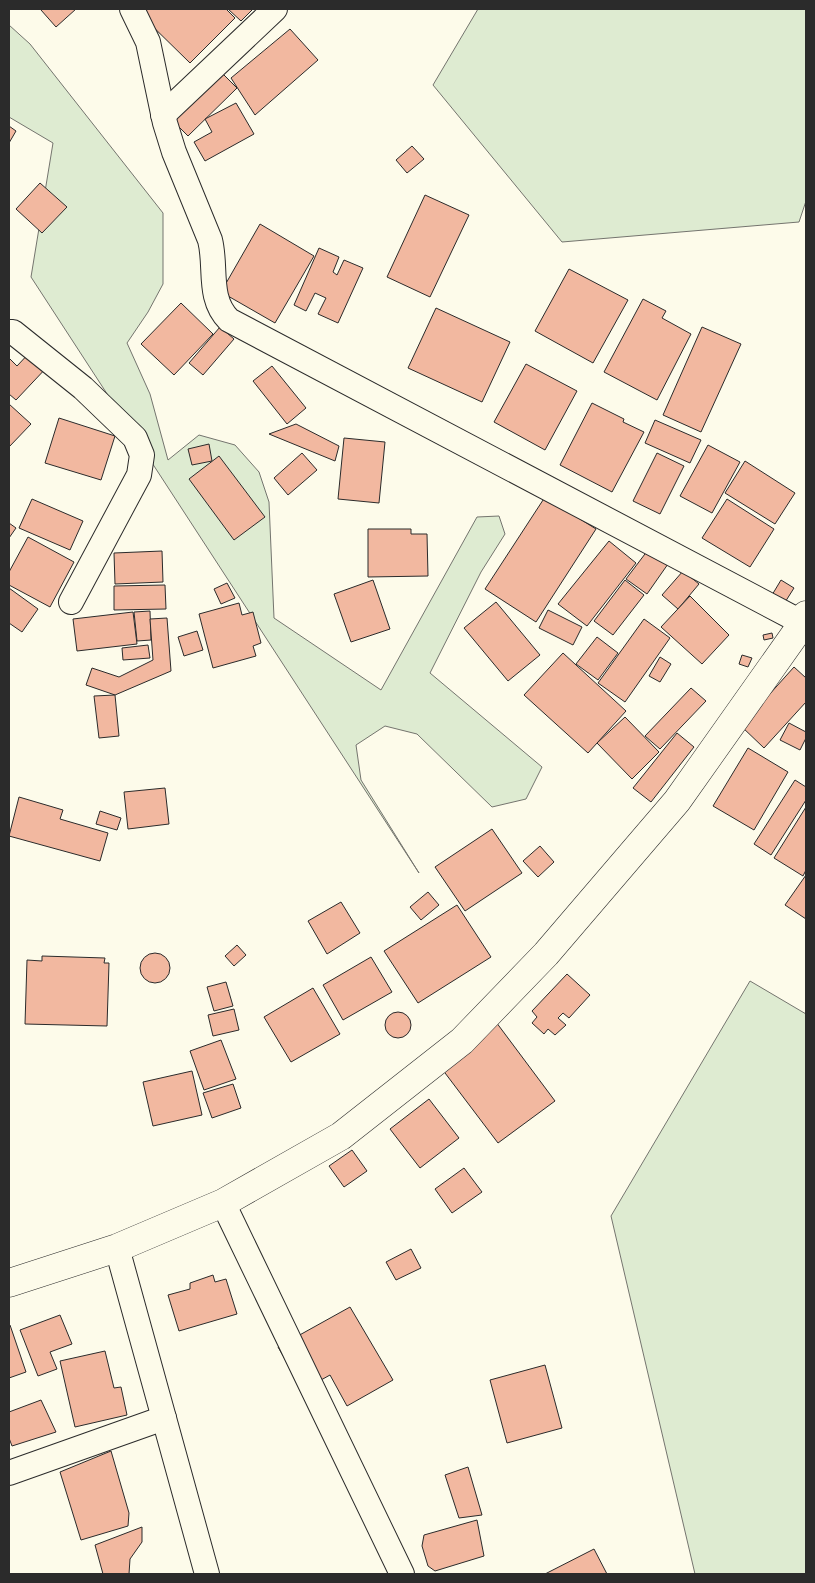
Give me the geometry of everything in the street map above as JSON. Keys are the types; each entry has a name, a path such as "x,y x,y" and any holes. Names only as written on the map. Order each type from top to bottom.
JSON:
{"street":[{"path":"9,1283 117,1248 223,1203 341,1136 462,1041 546,954 677,801 804,619 229,320 218,306 214,289 213,252 210,240 174,152 163,115 148,42 132,9"},
{"path":"163,115 275,9"},
{"path":"9,332 13,332 83,388 135,438 142,455 139,475 71,602"},
{"path":"223,1203 402,1574"},
{"path":"117,1248 207,1574"},
{"path":"9,1473 164,1418"}],"green space":[{"path":"478,9 806,9 806,201 799,222 562,242 433,85"},
{"path":"9,25 30,44 163,213 163,284 148,312 127,343 150,394 168,460 199,435 235,445 259,472 269,502 274,618 381,690 477,517 499,516 505,534 481,572 430,673 542,767 526,799 492,807 417,734 385,726 356,745 361,780 419,873 31,277 53,143 9,117"},
{"path":"750,981 806,1014 806,1574 695,1574 611,1216"}],"building":[{"path":"42,9 76,9 56,27"},
{"path":"147,9 226,9 235,18 190,63 141,15"},
{"path":"228,9 253,9 241,21"},
{"path":"290,29 318,60 255,115 231,78"},
{"path":"221,72 237,88 188,136 172,120"},
{"path":"236,103 254,134 205,161 194,142 212,132 205,119"},
{"path":"9,126 16,131 9,143"},
{"path":"412,146 424,159 407,173 396,160"},
{"path":"40,183 67,207 42,233 16,209"},
{"path":"425,195 469,215 430,297 387,277"},
{"path":"260,224 314,256 275,323 221,292"},
{"path":"319,248 339,257 333,272 337,275 344,260 363,268 338,323 318,314 326,298 315,293 306,311 294,305"},
{"path":"569,269 628,300 593,363 535,331"},
{"path":"643,299 666,311 662,318 691,334 657,400 604,372"},
{"path":"181,303 213,334 174,375 141,344"},
{"path":"436,308 510,342 482,402 408,368"},
{"path":"220,327 234,339 203,375 189,363"},
{"path":"702,327 741,344 701,432 663,415"},
{"path":"32,350 49,365 16,400 9,394 9,358 17,366"},
{"path":"526,364 577,391 545,450 494,422"},
{"path":"272,366 306,408 287,424 253,381"},
{"path":"592,403 624,419 623,422 644,432 612,492 560,465"},
{"path":"9,404 31,424 9,447"},
{"path":"59,418 115,436 101,480 45,463"},
{"path":"655,420 701,440 690,463 645,443"},
{"path":"296,424 339,446 335,461 269,434"},
{"path":"344,438 385,442 379,503 338,499"},
{"path":"209,444 212,461 192,465 188,449"},
{"path":"708,445 740,462 712,513 680,496"},
{"path":"302,453 317,470 288,495 274,478"},
{"path":"657,453 684,466 660,514 633,501"},
{"path":"219,456 265,517 234,540 189,479"},
{"path":"745,461 795,493 775,524 725,493"},
{"path":"545,497 596,529 536,622 485,589"},
{"path":"32,499 83,521 70,550 19,528"},
{"path":"727,499 774,529 750,567 702,538"},
{"path":"9,523 16,528 9,538"},
{"path":"368,529 411,529 411,534 427,534 428,576 368,577"},
{"path":"28,537 74,562 50,607 9,585 9,572"},
{"path":"609,541 636,563 587,626 558,604"},
{"path":"648,550 668,564 647,594 626,579"},
{"path":"162,551 163,582 115,584 114,553"},
{"path":"683,571 699,584 678,609 662,595"},
{"path":"373,580 390,629 351,642 334,594"},
{"path":"625,580 644,595 613,635 594,621"},
{"path":"781,580 794,588 782,607 769,600"},
{"path":"227,583 235,598 221,604 214,589"},
{"path":"165,585 166,609 114,610 114,586"},
{"path":"9,588 38,609 22,632 9,623"},
{"path":"690,596 729,635 702,664 661,627"},
{"path":"496,602 540,655 508,681 464,628"},
{"path":"239,603 242,615 253,612 261,643 253,646 256,656 213,668 199,614"},
{"path":"548,610 582,627 573,645 539,628"},
{"path":"150,611 151,640 137,641 134,612"},
{"path":"133,612 137,644 77,651 73,619"},
{"path":"167,618 171,671 115,695 86,685 92,668 119,677 153,660 150,619"},
{"path":"644,619 670,638 625,702 598,683"},
{"path":"197,631 203,650 184,656 178,637"},
{"path":"772,633 773,638 764,640 763,635"},
{"path":"597,637 618,653 598,680 576,664"},
{"path":"148,645 150,658 123,660 122,648"},
{"path":"563,653 626,711 588,753 524,695"},
{"path":"742,655 752,658 748,667 739,664"},
{"path":"660,657 671,664 660,682 649,676"},
{"path":"794,667 806,678 806,702 764,748 741,726"},
{"path":"691,688 706,701 660,749 645,736"},
{"path":"115,695 119,736 99,738 94,696"},
{"path":"625,717 659,752 632,779 597,743"},
{"path":"789,723 806,732 806,738 800,750 780,740"},
{"path":"677,733 694,747 651,802 633,788"},
{"path":"748,748 788,772 754,830 713,806"},
{"path":"795,780 806,787 806,800 771,855 754,844"},
{"path":"165,788 169,824 128,829 124,792"},
{"path":"19,797 63,810 60,819 108,833 100,861 9,836"},
{"path":"806,807 806,870 803,876 774,858"},
{"path":"100,811 121,818 117,830 96,824"},
{"path":"492,829 522,873 465,911 435,867"},
{"path":"540,846 554,862 538,877 523,861"},
{"path":"806,875 806,919 785,905"},
{"path":"428,892 439,905 421,920 410,907"},
{"path":"341,902 360,933 327,954 308,921"},
{"path":"457,905 491,957 418,1003 384,951"},
{"path":"237,945 246,955 234,966 225,956"},
{"path":"155,953 166,957 170,968 166,979 155,983 144,979 140,968 144,957"},
{"path":"42,956 105,958 104,963 109,963 107,1026 25,1024 27,960 42,961"},
{"path":"371,957 392,992 343,1020 323,985"},
{"path":"567,974 590,995 569,1018 563,1013 558,1018 566,1025 555,1035 548,1029 544,1034 532,1023 537,1017 532,1011"},
{"path":"226,982 233,1006 214,1011 207,987"},
{"path":"313,988 340,1034 291,1062 264,1017"},
{"path":"234,1009 239,1030 213,1036 208,1015"},
{"path":"398,1012 408,1015 411,1025 408,1035 398,1038 388,1035 385,1025 388,1015"},
{"path":"496,1022 555,1101 498,1143 439,1065"},
{"path":"221,1040 236,1079 204,1090 190,1051"},
{"path":"192,1071 202,1115 153,1126 143,1082"},
{"path":"233,1084 241,1108 212,1118 203,1093"},
{"path":"429,1099 459,1138 420,1168 390,1129"},
{"path":"352,1150 367,1171 344,1187 329,1166"},
{"path":"464,1168 482,1192 452,1213 435,1189"},
{"path":"411,1249 421,1268 396,1280 386,1262"},
{"path":"213,1275 215,1282 226,1279 237,1314 179,1331 168,1295 190,1289 190,1283"},
{"path":"350,1307 393,1380 347,1406 330,1375 303,1390 278,1347"},
{"path":"60,1315 72,1344 50,1352 57,1369 38,1376 20,1330"},
{"path":"9,1325 26,1372 9,1378"},
{"path":"105,1351 114,1388 121,1387 127,1415 75,1427 60,1361"},
{"path":"545,1365 562,1428 507,1443 490,1380"},
{"path":"41,1400 56,1432 12,1446 9,1438 9,1412"},
{"path":"111,1451 129,1513 128,1526 81,1540 60,1472"},
{"path":"468,1467 482,1515 459,1518 445,1475"},
{"path":"477,1520 484,1556 435,1571 428,1566 422,1546 424,1535"},
{"path":"142,1527 142,1542 130,1559 129,1574 103,1574 95,1545"},
{"path":"594,1549 607,1574 545,1574"}]}
